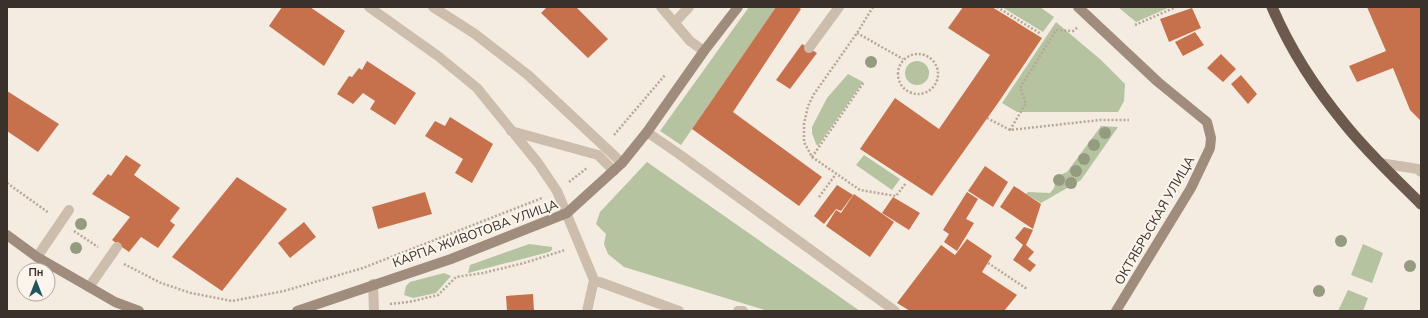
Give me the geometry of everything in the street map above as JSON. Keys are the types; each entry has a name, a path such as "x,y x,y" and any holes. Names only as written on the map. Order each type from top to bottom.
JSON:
{"highway":[{"path":"1272,7 1295,54 1344,124 1421,204"}],"main road":[{"name":"КАРПА ЖИВОТОВА УЛИЦА","path":"297,311 373,284 451,259 566,213 622,163 647,132 704,51 738,7"},
{"name":"ОКТЯБРЬСКАЯ УЛИЦА","path":"1078,7 1158,82 1207,122 1211,138 1210,148 1190,188 1116,311"},
{"path":"7,236 37,257 115,302 139,311"}],"street":[{"path":"369,7 438,56 477,88 538,163 557,191 594,280 587,311"},
{"path":"433,7 475,34 528,75 601,151 614,171"},
{"path":"661,7 690,41 704,51"},
{"path":"675,22 689,7"},
{"path":"809,48 839,7"},
{"path":"511,131 601,151 622,163"},
{"path":"647,132 896,311"},
{"path":"1380,163 1418,169 1421,172"},
{"path":"37,257 69,210"},
{"path":"89,287 114,251"},
{"path":"594,280 679,311"},
{"path":"373,284 373,308"},
{"path":"738,311 743,311"}],"path":[{"path":"873,7 857,33 814,94 808,106 804,124 804,142 812,157 860,190 896,196 906,183"},
{"path":"997,7 1041,34"},
{"path":"1135,25 1176,7"},
{"path":"1010,130 1026,103 1020,88 1056,30 1074,31 1089,17"},
{"path":"857,33 903,59"},
{"path":"912,53 923,53 932,59 938,67 938,78 933,87 925,93 915,94 906,91 900,85 897,76 898,67 903,59 912,53"},
{"path":"7,183 61,222 114,251 127,266 160,283 191,292 232,301 284,291 363,268 524,206 557,191 584,172 670,70"},
{"path":"812,157 864,82"},
{"path":"987,118 1010,130 1100,120 1129,120"},
{"path":"819,197 836,174"},
{"path":"373,308 438,296 456,277 483,273 524,263 580,245"},
{"path":"988,263 1027,289"}],"green space":[{"path":"749,7 776,7 681,145 660,131"},
{"path":"1002,7 1040,7 1054,17 1043,32"},
{"path":"1118,7 1170,7 1136,22"},
{"path":"1056,22 1101,60 1125,84 1124,101 1118,112 1017,112 1002,103"},
{"path":"917,61 922,62 928,68 928,78 922,84 917,85 912,84 906,78 905,73 906,68 912,62"},
{"path":"848,74 863,82 818,146 812,133 812,127 827,98"},
{"path":"1101,126 1118,127 1081,180 1041,203 1026,194 1028,192 1050,193 1054,188 1058,176 1067,172"},
{"path":"864,155 900,179 892,190 856,165"},
{"path":"647,162 860,311 768,311 624,267 608,254 604,244 606,234 596,224 600,212"},
{"path":"529,244 552,247 552,250 468,273 470,265"},
{"path":"1363,244 1383,253 1372,283 1351,275"},
{"path":"444,273 451,276 436,293 413,298 404,295 406,286 410,282"},
{"path":"1348,290 1368,298 1363,311 1338,311"}],"building":[{"path":"282,7 310,7 345,31 324,66 269,26"},
{"path":"547,7 576,7 608,39 588,58 541,13"},
{"path":"776,7 798,7 801,9 733,112 822,177 799,206 692,129"},
{"path":"963,7 992,7 1042,38 932,196 860,149 895,98 939,129 990,55 948,28"},
{"path":"1367,7 1421,7 1421,121 1410,110 1393,68 1357,82 1349,66 1386,51"},
{"path":"1192,8 1201,28 1169,42 1160,19"},
{"path":"1195,32 1204,45 1183,56 1175,42"},
{"path":"802,44 817,53 790,89 776,80"},
{"path":"1221,54 1236,69 1223,82 1207,68"},
{"path":"367,61 416,93 395,125 370,109 375,101 363,93 353,104 337,94 349,76 352,77 359,68 362,70"},
{"path":"1241,75 1257,94 1248,104 1231,84"},
{"path":"7,91 59,124 38,152 7,131"},
{"path":"450,117 493,144 472,183 455,173 463,159 425,136 435,121 445,126"},
{"path":"126,155 141,165 134,175 180,208 170,221 175,225 158,248 141,237 129,252 112,240 130,217 92,194 108,174 111,176"},
{"path":"985,166 1008,182 993,207 968,191"},
{"path":"237,177 287,209 222,291 172,257"},
{"path":"837,185 853,195 841,211 836,209 824,224 814,216"},
{"path":"1014,186 1041,204 1033,229 1000,207"},
{"path":"425,192 432,214 378,229 372,207"},
{"path":"967,192 978,199 966,219 974,223 957,251 944,242 949,234 943,230"},
{"path":"854,194 894,222 870,257 826,226 836,210 841,213"},
{"path":"893,197 920,213 909,230 882,213"},
{"path":"304,222 316,237 290,258 278,243"},
{"path":"1024,227 1033,230 1026,245 1034,252 1028,259 1036,265 1030,272 1013,260 1023,245 1015,238"},
{"path":"967,239 992,256 982,272 1017,295 1004,311 910,311 897,303 941,245 955,255"},
{"path":"533,294 534,311 507,311 506,296"}]}
